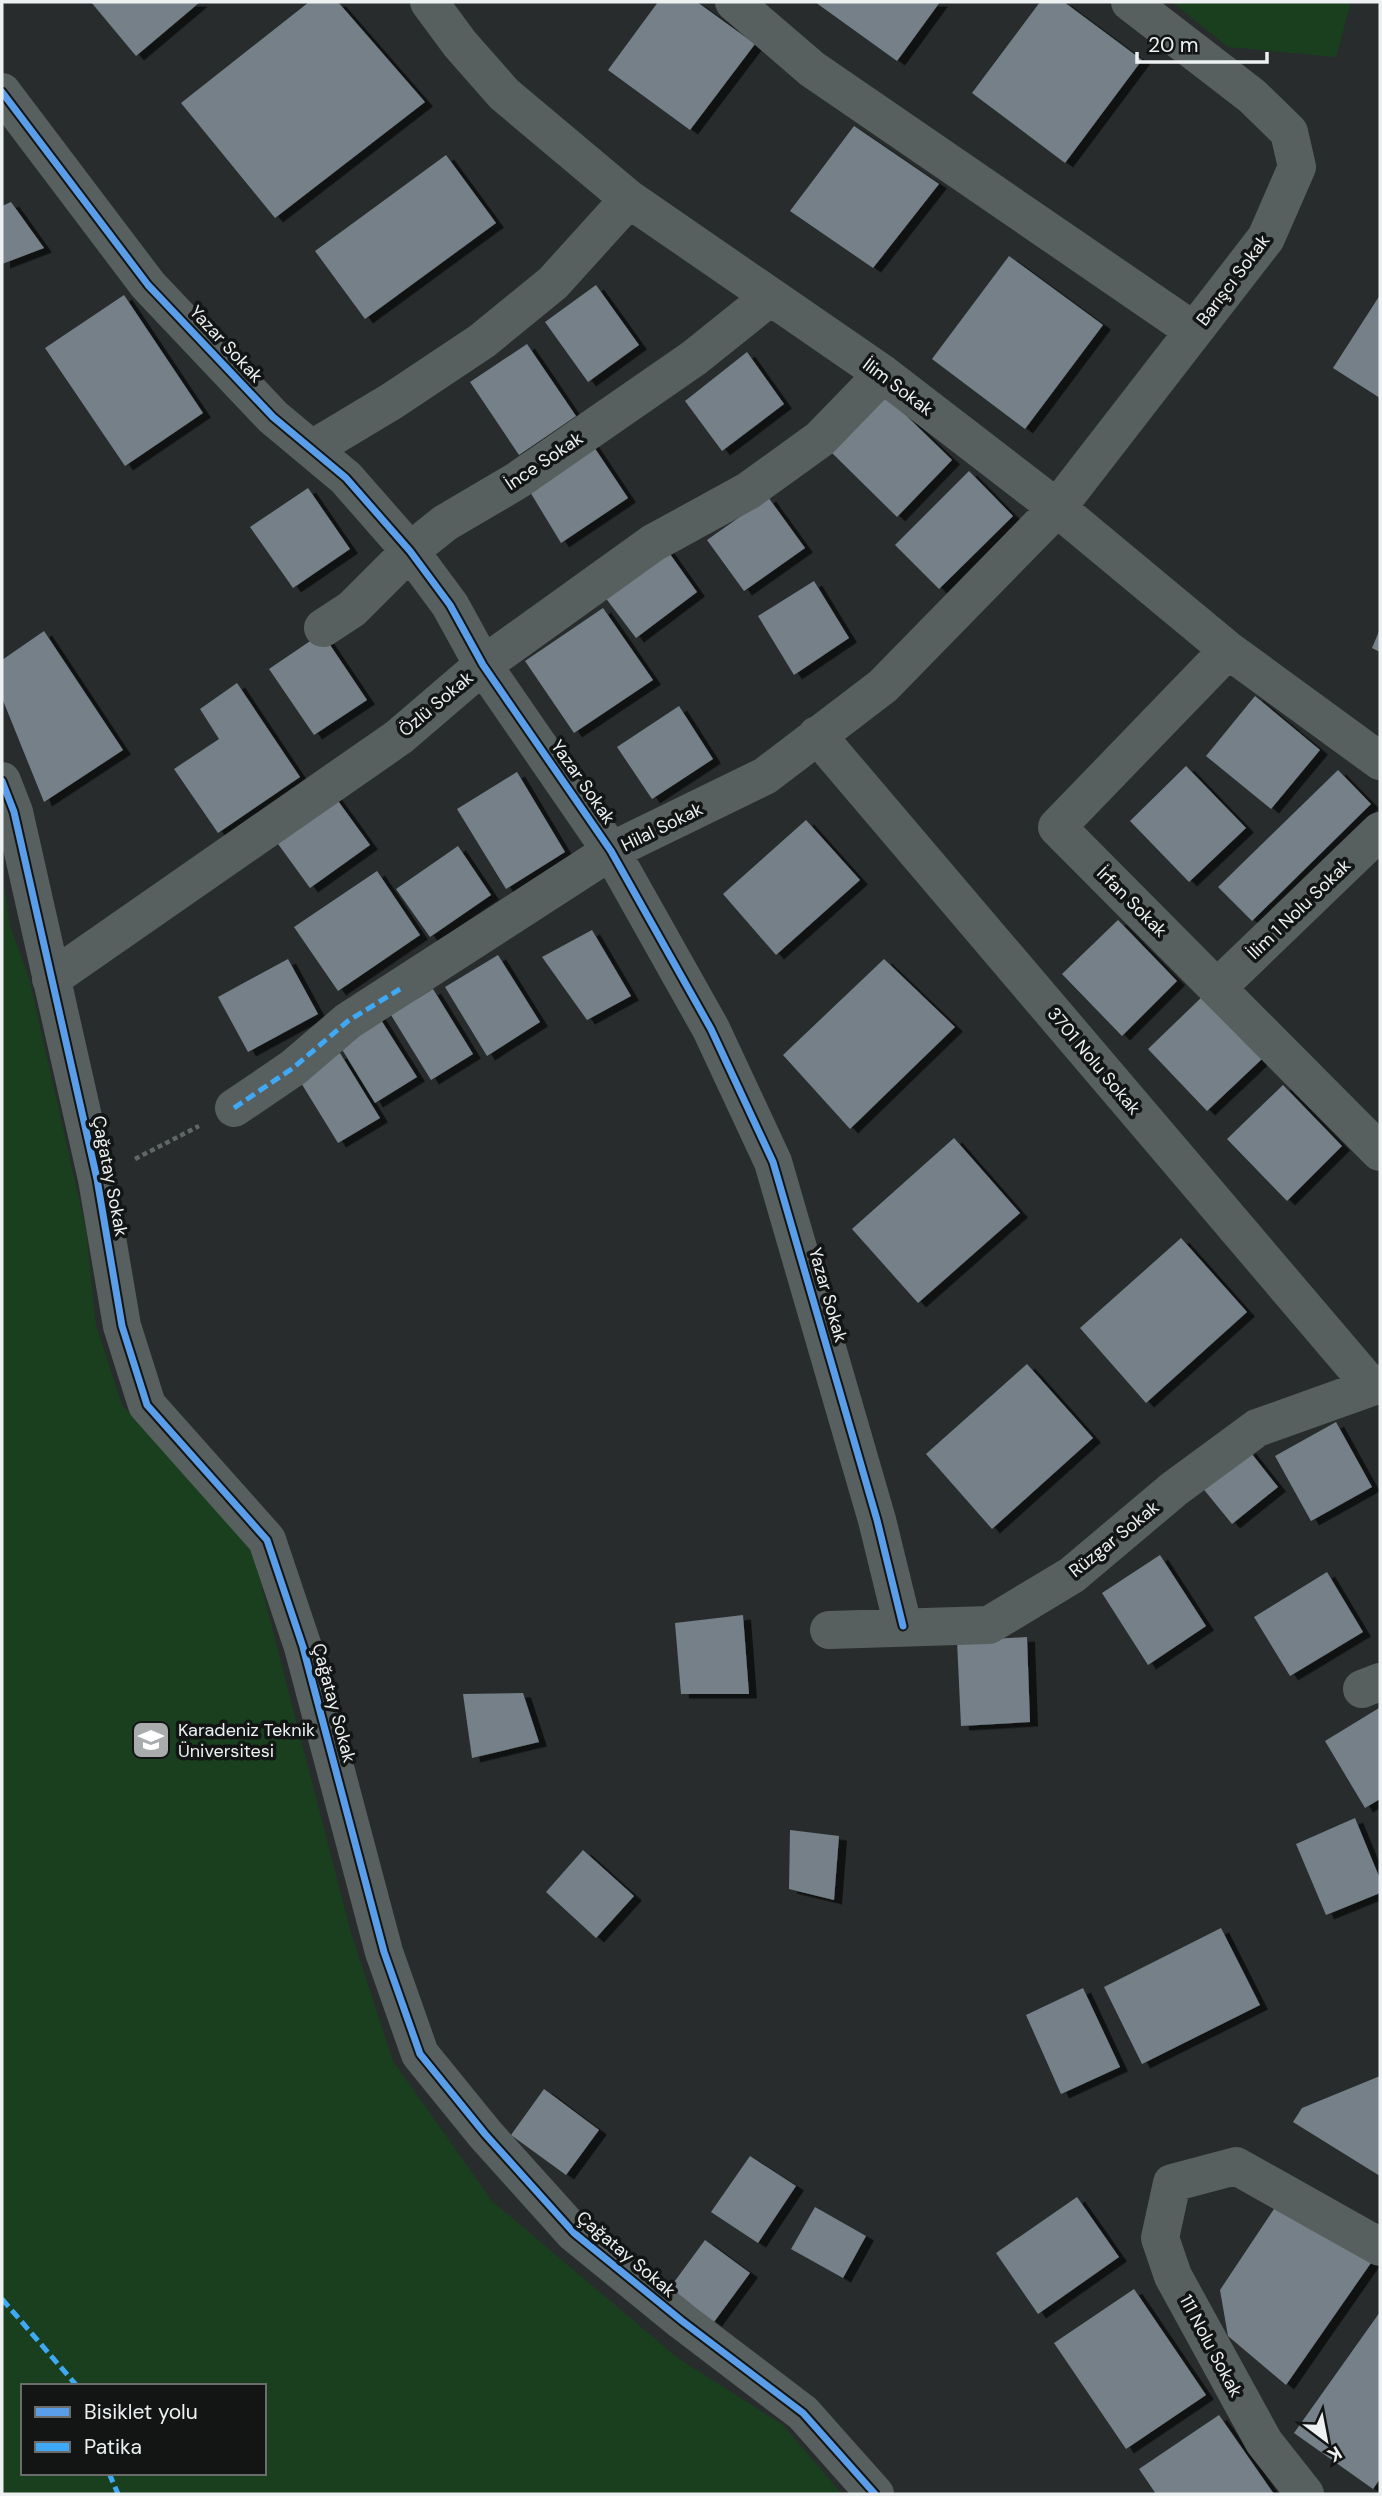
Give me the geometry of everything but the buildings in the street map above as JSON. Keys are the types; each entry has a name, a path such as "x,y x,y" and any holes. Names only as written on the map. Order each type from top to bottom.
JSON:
{"street":[{"name":"İlim Sokak","path":"429,2 460,44 504,94 629,199 883,374 1057,508 1228,650 1380,761"},
{"path":"734,2 812,69 1194,331"},
{"name":"Barışcı Sokak","path":"1057,508 1266,238 1297,167 1289,132 1252,96 1130,2"},
{"name":"Yazar Sokak","path":"2,92 148,285 273,417 346,478 410,551 450,605 483,665 611,851 711,1029 774,1161 877,1520 903,1626"},
{"path":"312,449 392,401 482,341 553,283 629,199"},
{"name":"İnce Sokak","path":"323,628 352,610 410,551 445,523 518,480 683,366 769,297"},
{"name":"Özlü Sokak","path":"51,979 399,737 483,665 653,543 748,491 820,439 883,374"},
{"name":"Hilal Sokak","path":"234,1108 293,1068 348,1021 611,851 765,776 883,686 1057,508"},
{"name":"İrfan Sokak","path":"1228,650 1057,827 1380,1152"},
{"name":"3701 Nolu Sokak","path":"817,736 1376,1385"},
{"name":"Çağatay Sokak","path":"2,781 14,812 97,1179 122,1326 147,1405 267,1540 303,1647 384,1952 420,2054 485,2134 574,2233 682,2321 803,2413 875,2494"},
{"name":"İlim 1 Nolu Sokak","path":"1217,988 1380,831"},
{"name":"Rüzgar Sokak","path":"829,1630 989,1625 1072,1575 1174,1489 1257,1428 1376,1385"},
{"name":"111 Nolu Sokak","path":"1305,2494 1264,2442 1174,2276 1160,2238 1172,2183 1236,2166 1380,2247"}],"path":[{"path":"97,1179 234,1108"}],"green space":[{"path":"1172,2 1351,2 1336,57 1228,47"},
{"name":"Karadeniz Teknik Üniversitesi","path":"2,869 10,926 29,978 86,1230 96,1325 122,1405 251,1546 351,1933 393,2061 492,2201 679,2359 782,2424 842,2494 2,2494"}],"marked path":[{"path":"234,1108 293,1068 348,1021 400,989"},
{"path":"2,2299 75,2384"},
{"path":"110,2475 118,2494"}],"cycle path":[{"path":"2,92 148,285 273,417 346,478 410,551 450,605 483,665 611,851 711,1029 773,1162 877,1520 903,1626"},
{"path":"2,781 14,812 97,1179 122,1326 147,1405 267,1540 303,1647 384,1952 420,2054 485,2134 574,2233 682,2321 803,2413 875,2494"}],"place":[{"name":"Karadeniz Teknik Üniversitesi","path":"151,1740"}]}
